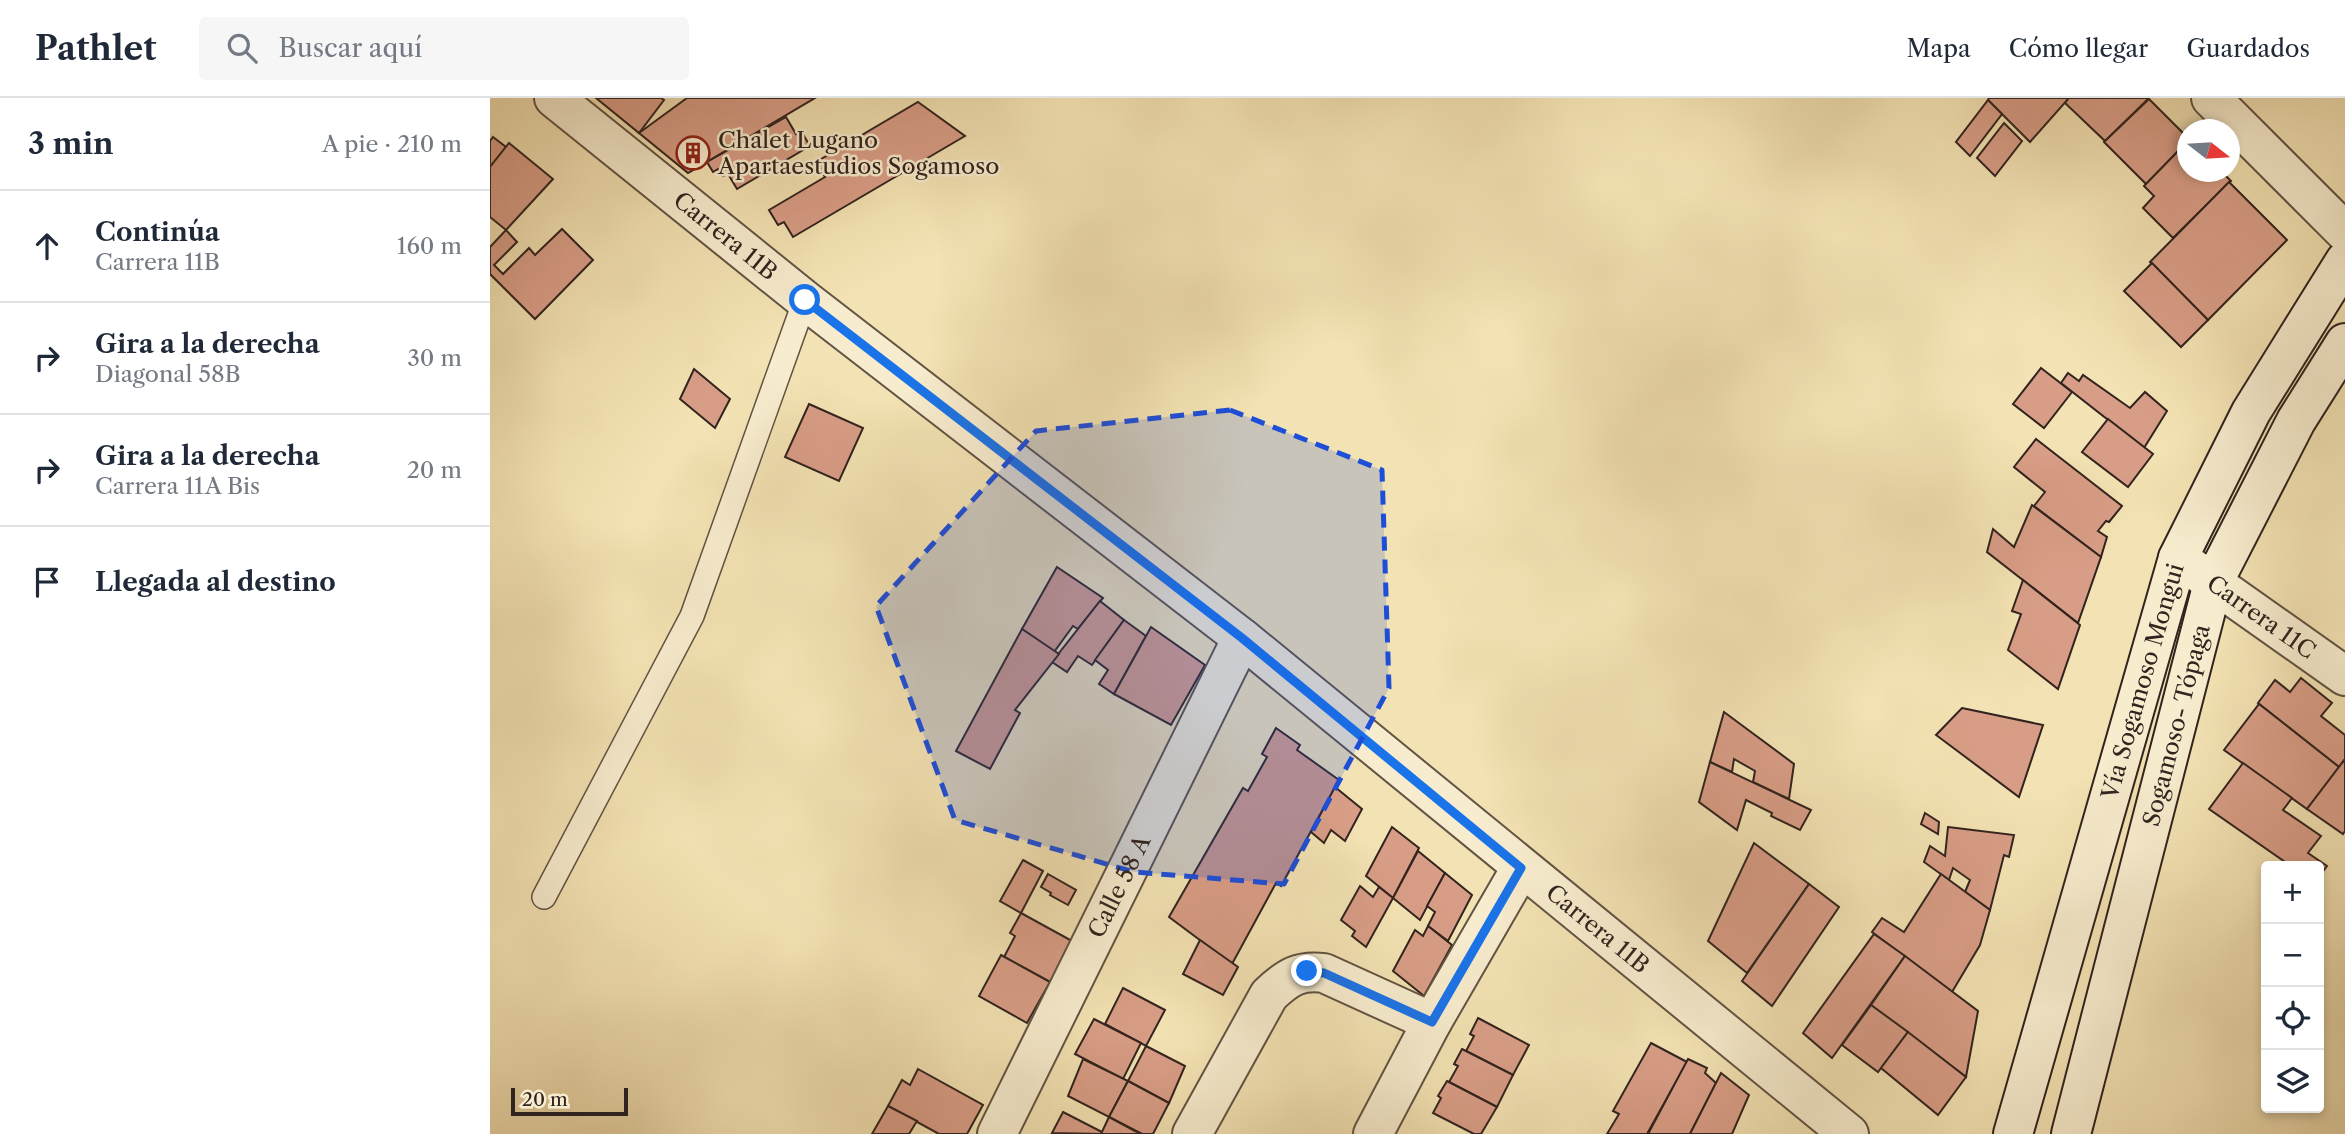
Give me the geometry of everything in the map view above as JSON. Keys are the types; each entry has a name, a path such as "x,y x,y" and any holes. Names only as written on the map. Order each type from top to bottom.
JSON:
{"street":[{"name":"Carrera 11B","path":"554,98 805,300 1242,638 1849,1134"},
{"path":"2211,98 2345,232"},
{"name":"Vía Sogamoso Mongui","path":"2013,1134 2178,558 2251,412 2345,261"},
{"name":"Sogamoso- Tópaga","path":"2071,1134 2213,583 2296,421 2345,343"},
{"name":"Carrera 11C","path":"2178,558 2345,676"},
{"name":"Calle 58 A","path":"997,1134 1242,638"},
{"path":"1373,1134 1432,1022 1521,868"},
{"path":"1192,1134 1269,995 1284,980 1307,971 1324,973 1432,1022"}],"lane":[{"path":"544,897 692,616 805,300"}],"highlighted area":[{"path":"1230,410 1382,470 1389,688 1284,884 1134,872 955,820 876,606 1036,431"}],"building":[{"path":"596,98 661,98 664,100 639,133"},
{"name":"Chalet Lugano Apartaestudios Sogamoso","path":"687,98 815,98 688,173 639,133"},
{"path":"1989,98 2069,98 2030,142"},
{"path":"2069,98 2149,98 2105,141 2065,103"},
{"path":"2149,99 2177,127 2177,152 2146,184 2104,142"},
{"path":"1988,100 2002,114 1970,156 1956,142"},
{"path":"918,102 965,136 793,237 784,222 778,225 769,210 825,177 816,162"},
{"path":"786,117 796,134 801,131 810,146 737,189 728,174 723,176 718,169 713,172 707,162"},
{"path":"2004,123 2022,141 1995,176 1977,158"},
{"path":"493,137 506,147 490,167 490,141"},
{"path":"509,143 553,179 506,230 490,217 490,167"},
{"path":"2177,152 2177,182 2230,182 2173,238 2143,208 2154,196 2144,186"},
{"path":"2229,182 2287,240 2208,320 2150,262"},
{"path":"562,229 593,260 535,319 490,274 490,247 506,230 517,242 494,265 503,274 529,248 535,255"},
{"path":"2152,263 2208,320 2181,347 2124,291"},
{"path":"2041,368 2072,392 2044,428 2013,404"},
{"path":"694,369 730,399 715,428 680,399"},
{"path":"2068,373 2079,381 2083,375 2130,408 2145,392 2167,411 2144,448 2061,383"},
{"path":"809,404 863,428 839,481 785,457"},
{"path":"2108,419 2153,454 2128,487 2082,452"},
{"path":"2036,439 2122,506 2098,531 2107,537 2101,557 2034,506 2045,492 2014,467"},
{"path":"2032,505 2101,557 2078,623 1987,552 1993,529 2014,547"},
{"path":"1057,567 1103,598 1078,629 1073,626 1054,652 1022,629"},
{"path":"2023,580 2080,625 2058,689 2008,650 2021,614 2012,611"},
{"path":"1100,601 1124,620 1092,665 1078,656 1067,672 1052,662"},
{"path":"1124,620 1146,636 1114,694 1099,684 1108,670 1095,660"},
{"path":"1151,627 1205,665 1171,725 1114,694"},
{"path":"1022,629 1059,654 1015,710 1020,713 990,769 956,751"},
{"path":"2301,678 2332,703 2321,716 2345,735 2345,759 2339,767 2258,703 2275,680 2290,692"},
{"path":"2259,704 2339,767 2307,809 2224,750"},
{"path":"1962,708 2043,725 2019,797 1936,735"},
{"path":"1724,712 1794,764 1789,799 1753,782 1755,771 1734,759 1732,772 1710,762"},
{"path":"1276,728 1300,745 1297,750 1339,780 1281,886 1276,883 1232,964 1169,917 1243,788 1248,791 1267,757 1262,754"},
{"path":"2345,759 2345,831 2343,834 2307,809"},
{"path":"1710,762 1811,810 1800,830 1746,800 1737,830 1699,802"},
{"path":"2243,763 2292,798 2283,810 2321,836 2308,853 2320,861 2284,861 2209,809"},
{"path":"1335,787 1362,809 1345,841 1331,830 1324,843 1311,832"},
{"path":"1925,813 1939,822 1938,834 1921,824"},
{"path":"1392,827 1419,848 1393,898 1366,876"},
{"path":"1948,827 2014,835 2009,857 2004,855 1990,910 1965,892 1970,880 1953,868 1949,880 1924,862 1930,846 1945,856"},
{"path":"1754,843 1809,884 1747,973 1708,941"},
{"path":"1418,851 1445,873 1420,920 1393,898"},
{"path":"1023,860 1043,871 1021,913 1000,901"},
{"path":"1445,873 1472,895 1448,941 1428,926 1435,912 1427,906"},
{"path":"1048,874 1076,890 1068,905 1041,887"},
{"path":"1941,874 1990,910 1980,945 1952,992 1872,932 1882,918 1904,932"},
{"path":"1809,884 1839,907 1772,1006 1742,981"},
{"path":"1360,886 1373,897 1379,887 1393,898 1366,947 1352,936 1355,931 1341,920"},
{"path":"1021,913 1072,941 1050,982 1004,957 1015,936 1010,933"},
{"path":"1428,926 1452,945 1424,996 1393,971 1415,930 1423,936"},
{"path":"1874,934 1905,956 1832,1058 1803,1033"},
{"path":"1200,940 1238,967 1223,995 1183,974"},
{"path":"1001,955 1050,982 1027,1023 979,996"},
{"path":"1905,956 1978,1011 1966,1077 1871,1005"},
{"path":"1123,988 1165,1010 1146,1046 1105,1024"},
{"path":"1871,1005 1908,1032 1878,1072 1842,1045"},
{"path":"1478,1018 1529,1045 1513,1075 1466,1051 1474,1036 1470,1034"},
{"path":"1094,1019 1141,1043 1123,1079 1075,1054"},
{"path":"1908,1032 1966,1077 1938,1115 1881,1068"},
{"path":"1651,1043 1687,1062 1647,1134 1607,1134 1619,1114 1613,1111"},
{"path":"1146,1046 1185,1066 1169,1103 1128,1081"},
{"path":"1462,1049 1513,1075 1497,1107 1449,1082 1458,1066 1454,1064"},
{"path":"1083,1059 1128,1081 1109,1117 1068,1096"},
{"path":"1688,1059 1707,1068 1705,1073 1716,1083 1690,1134 1648,1134"},
{"path":"918,1069 983,1105 967,1134 939,1134 888,1106 902,1080 910,1085"},
{"path":"1721,1073 1749,1095 1732,1134 1690,1134"},
{"path":"1128,1081 1169,1103 1153,1134 1142,1134 1109,1117"},
{"path":"1447,1081 1497,1107 1481,1134 1474,1134 1433,1113 1441,1098 1438,1096"},
{"path":"888,1106 917,1121 909,1134 872,1134"},
{"path":"1063,1112 1102,1132 1101,1134 1052,1133"},
{"path":"1109,1117 1135,1131 1142,1134 1101,1134"}],"place":[{"name":"Chalet Lugano Apartaestudios Sogamoso","path":"693,153"}],"route":[{"path":"805,300 1242,638 1521,868 1432,1022 1324,973 1307,971"}]}
